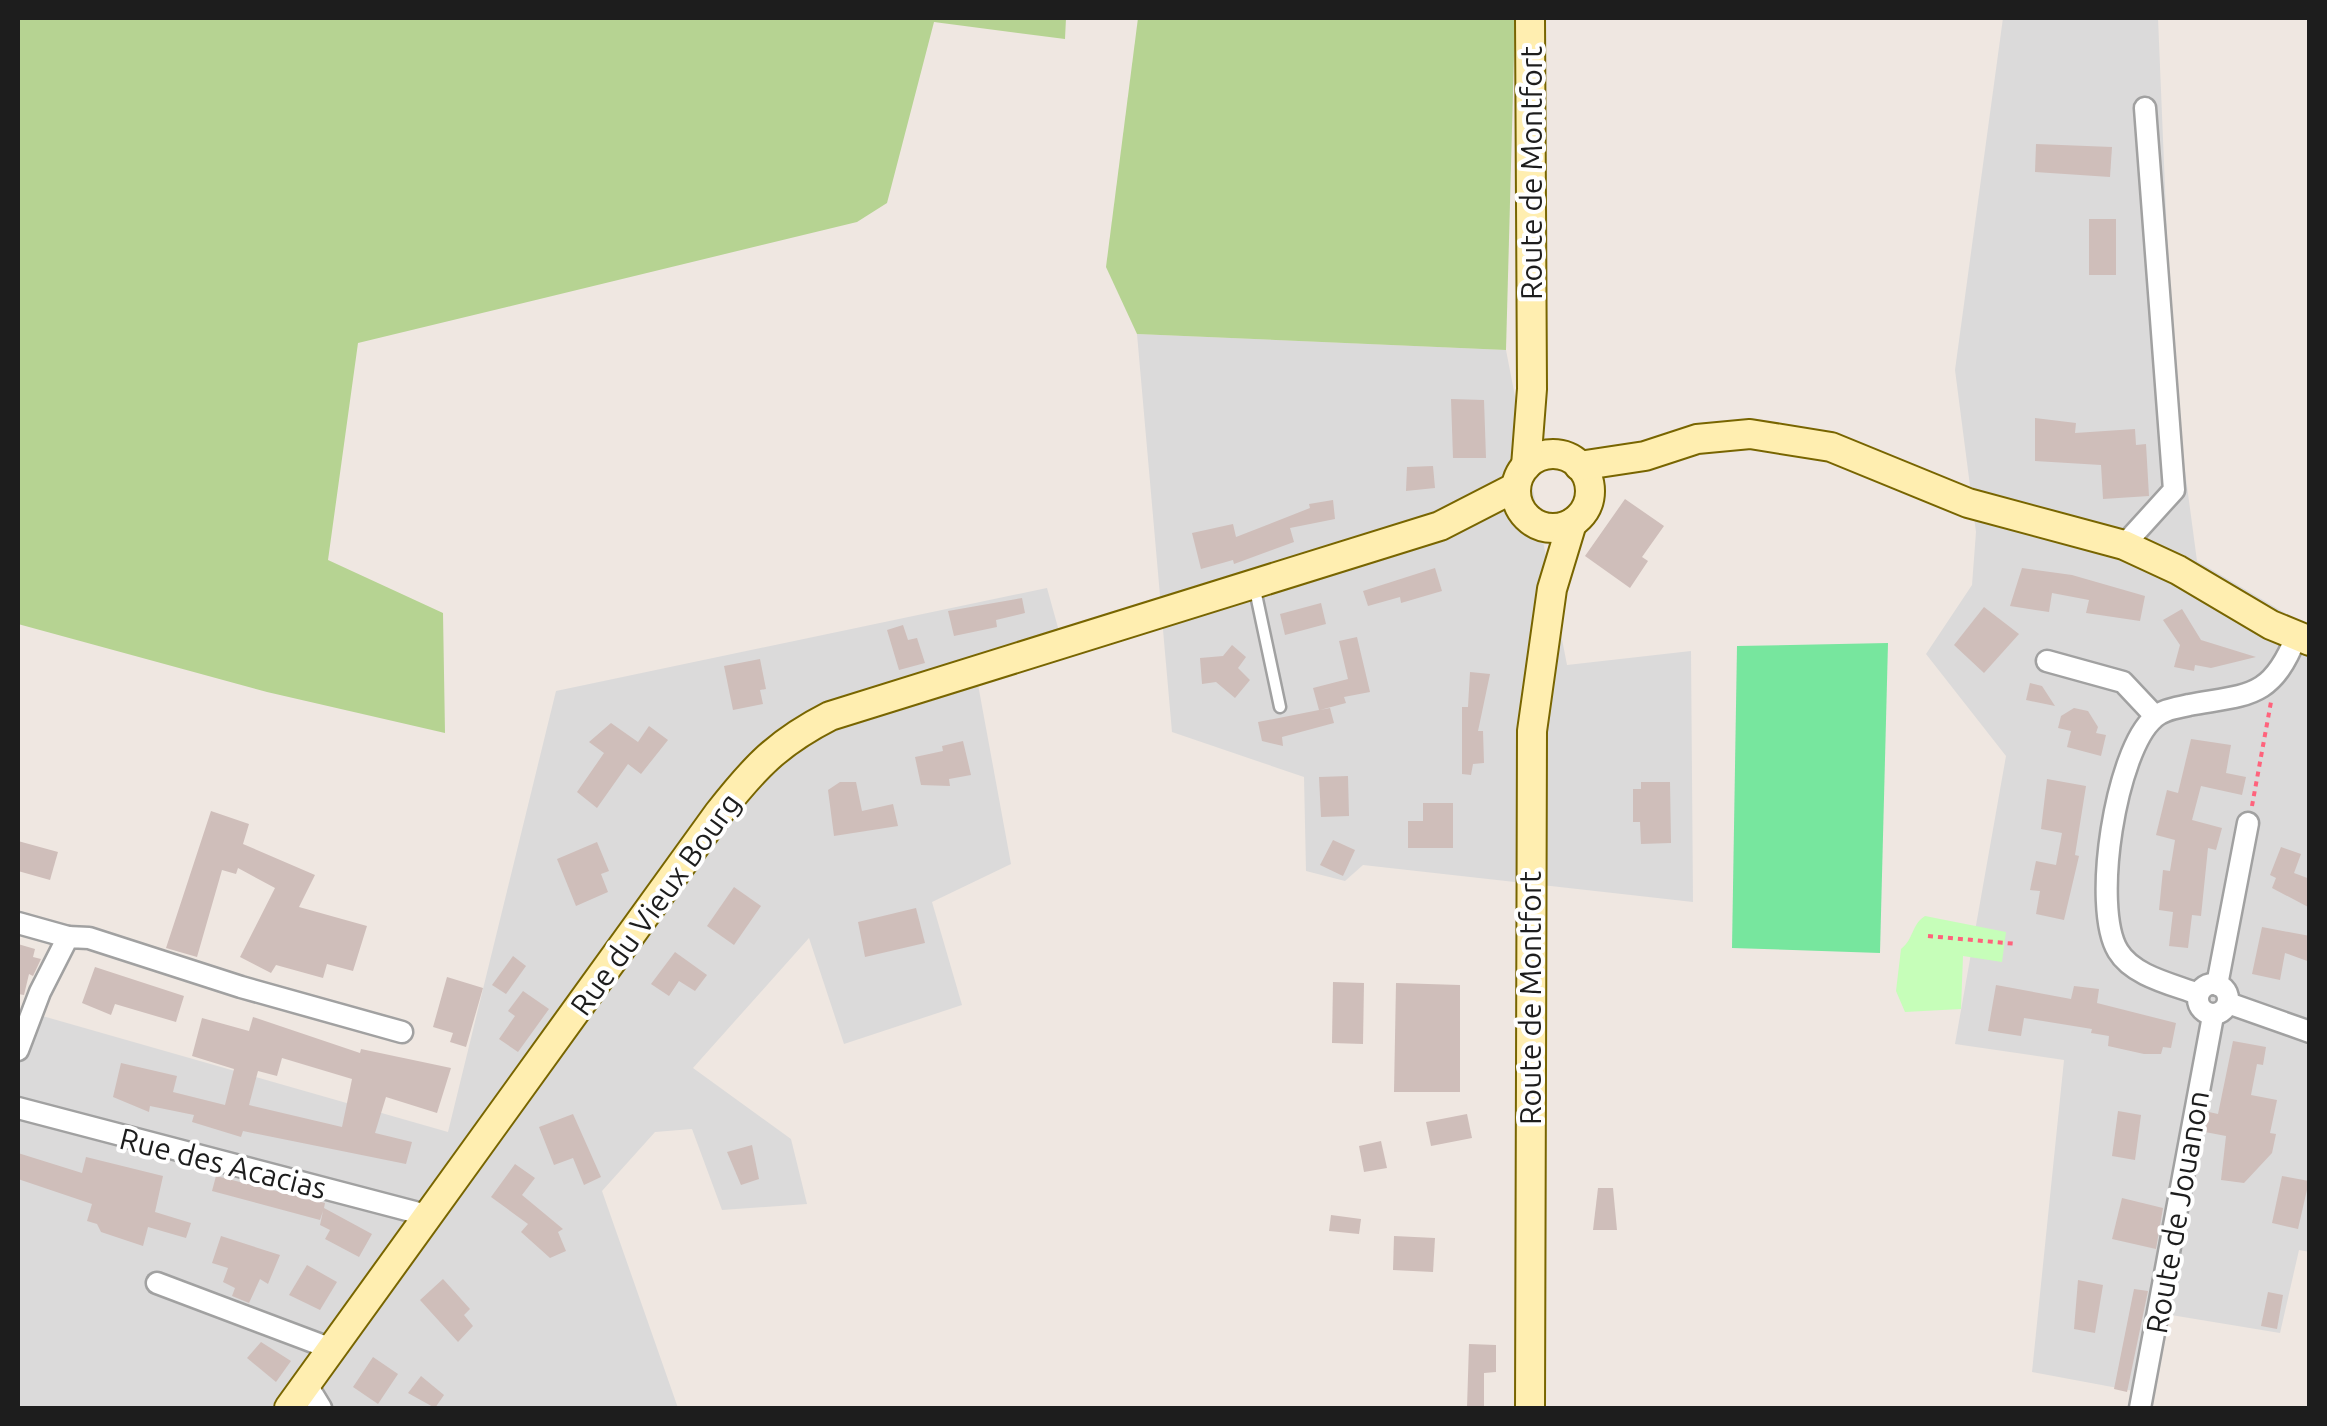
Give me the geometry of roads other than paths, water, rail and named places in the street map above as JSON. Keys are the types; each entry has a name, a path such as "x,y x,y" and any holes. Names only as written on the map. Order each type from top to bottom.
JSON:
{"street":[{"name":"Route de Montfort","path":"1521,477 1532,390 1530,18"},
{"path":"2124,545 2174,490 2145,108"},
{"name":"Route de Montfort","path":"1532,390 1576,471"},
{"path":"1440,526 1521,477 1542,456 1576,471 1646,456 1697,439 1750,434 1790,439 1832,447 1968,502 2124,545 2303,639 2273,683 2249,694 2156,716 2142,731 2107,844 2108,921 2120,955 2136,969 2310,1032"},
{"path":"1440,526 1534,523 1554,528 1572,523 1584,510 1576,471"},
{"path":"1521,477 1519,506 1534,523"},
{"name":"Route de Montfort","path":"1534,523 1547,548 1552,589"},
{"name":"Route de Montfort","path":"1530,1408 1532,731 1552,589 1572,523"},
{"name":"Rue du Vieux Bourg","path":"289,1408 314,1397 332,1349 718,814 755,767 785,739 830,716 1440,526"},
{"path":"2047,662 2122,682 2156,716"},
{"name":"Route de Jouanon","path":"2140,1408 2248,822"},
{"path":"18,923 68,937 89,938 240,987 402,1032"},
{"path":"18,1050 40,992 68,937"},
{"name":"Rue des Acacias","path":"18,1108 430,1216"},
{"path":"156,1283 332,1349"}],"lane":[{"path":"1254,584 1280,707"}]}
